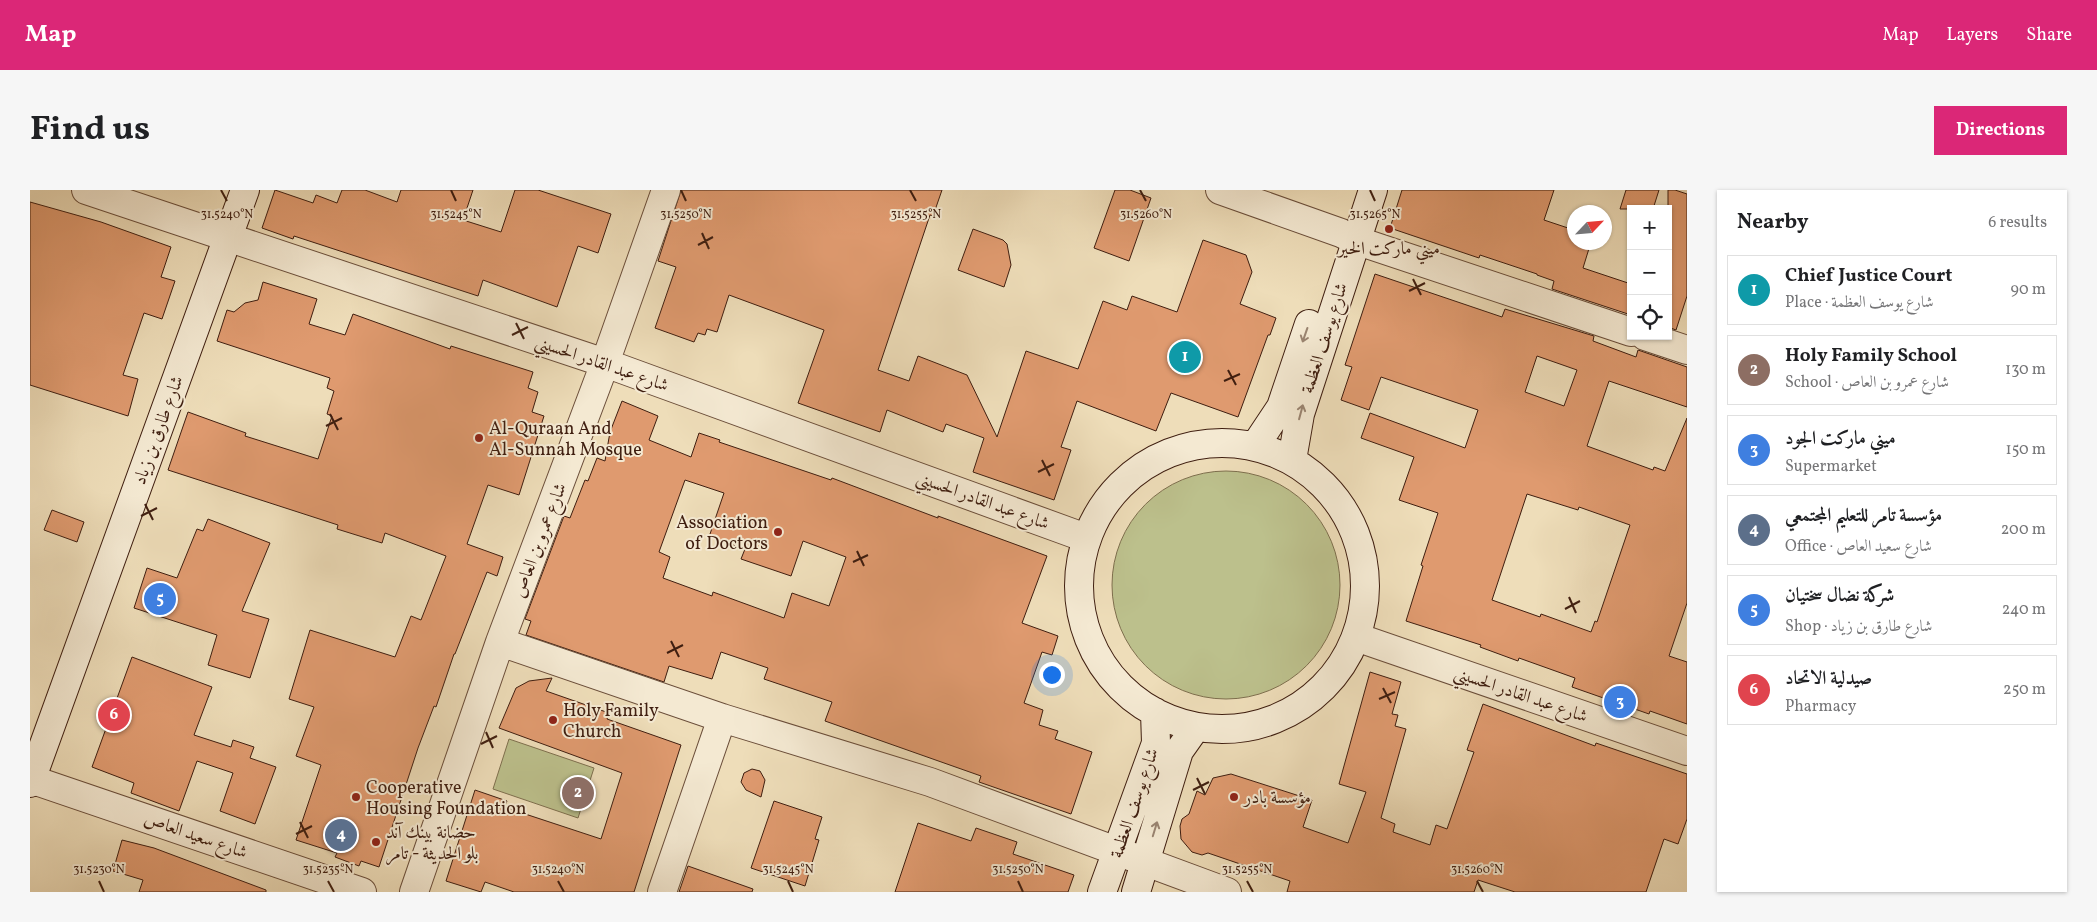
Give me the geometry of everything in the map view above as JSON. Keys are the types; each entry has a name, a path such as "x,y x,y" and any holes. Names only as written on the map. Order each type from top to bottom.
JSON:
{"street":[{"name":"شارع عبد القادر الحسيني","path":"86,190 605,363 1086,538"},
{"name":"شارع طارق بن زياد","path":"30,780 246,190"},
{"name":"شارع عمرو بن العاص","path":"414,892 500,642 605,363 666,190"},
{"path":"1220,190 1348,236 1627,331"},
{"name":"شارع يوسف العظمة","path":"1292,460 1300,414 1348,236 1355,190"},
{"name":"شارع يوسف العظمة","path":"1255,446 1281,407 1348,236 1373,190"},
{"path":"1657,340 1687,350"},
{"path":"1217,442 1255,446 1292,460 1321,482 1334,496 1360,546 1364,573 1365,601 1356,638 1348,656 1330,680 1309,700 1292,711 1274,720 1235,729 1196,727 1175,721 1140,704 1115,681 1100,661 1088,638 1080,605 1079,571 1086,538 1106,500 1137,469 1175,449 1196,444 1217,442"},
{"name":"شارع عبد القادر الحسيني","path":"1356,638 1687,751"},
{"path":"500,642 722,718 930,782 1227,892"},
{"name":"شارع يوسف العظمة","path":"1102,892 1156,743 1155,712"},
{"path":"662,892 722,718"},
{"name":"شارع يوسف العظمة","path":"1136,892 1179,750 1196,727"},
{"name":"شارع سعيد العاص","path":"30,780 362,892"}],"green space":[{"path":"1215,471 1237,471 1270,479 1289,490 1307,504 1321,522 1332,541 1340,574 1338,607 1332,629 1321,648 1307,666 1289,680 1270,691 1237,699 1215,699 1182,691 1163,680 1145,666 1131,648 1120,629 1112,596 1112,574 1120,541 1131,522 1145,504 1163,490 1182,479"},
{"path":"509,739 594,768 578,818 493,789"}],"building":[{"path":"275,190 313,203 316,195 337,203 342,190 365,190 397,202 401,190 473,190 463,220 501,232 515,190 538,190 611,214 598,253 578,246 557,307 483,280 478,296 294,236 293,239 262,228"},
{"path":"681,190 942,190 933,216 930,215 878,370 909,381 918,356 967,375 997,437 1026,351 1078,369 1103,301 1127,310 1132,296 1177,312 1203,240 1246,255 1252,272 1240,304 1276,318 1238,417 1171,393 1156,431 1077,401 1061,447 1071,450 1054,500 973,472 984,438 946,424 943,432 887,410 880,432 798,403 824,330 729,295 717,332 707,329 705,335 698,333 694,342 655,328 676,267 658,261"},
{"path":"1115,190 1130,190 1151,198 1129,261 1094,248"},
{"path":"1402,190 1554,190 1544,220 1567,228 1567,250 1589,250 1583,268 1627,283 1627,314 1552,289 1554,281 1537,274 1480,255 1479,258 1390,228"},
{"path":"1626,190 1659,190 1654,205 1627,205 1627,209 1620,209"},
{"path":"1668,190 1687,194 1687,296 1676,330 1672,328 1672,205 1668,205"},
{"path":"30,202 101,222 171,247 161,277 175,281 162,319 144,313 123,375 138,379 128,416 30,385"},
{"path":"973,229 1003,240 1007,244 1011,265 1004,287 958,270"},
{"path":"1375,274 1502,317 1505,309 1594,336 1593,341 1636,357 1638,350 1687,367 1687,407 1609,381 1587,446 1653,470 1654,467 1665,471 1687,418 1687,603 1669,656 1687,662 1687,724 1650,711 1649,714 1572,687 1575,678 1519,658 1518,661 1480,647 1481,645 1406,621 1423,566 1421,565 1438,513 1399,500 1414,457 1361,438 1370,413 1465,448 1478,410 1381,377 1369,410 1341,400 1352,367 1345,365","holes":["1537,356 1577,370 1564,406 1525,392","1527,494 1578,510 1579,507 1630,525 1597,622 1595,621 1591,632 1541,614 1540,617 1492,600"]},
{"path":"263,282 317,299 309,324 345,335 353,314 450,349 451,346 533,372 528,388 538,392 532,412 544,416 519,495 488,485 467,544 503,557 497,576 487,572 454,654 436,707 434,706 418,748 379,867 361,861 359,866 335,857 337,853 296,840 321,765 296,756 314,707 289,699 310,630 395,657 411,616 421,620 446,556 385,533 382,543 337,529 338,525 168,470 188,412 246,433 245,436 318,459 332,416 327,414 334,391 327,388 330,378 217,341 227,310 234,312 245,303 258,300"},
{"path":"622,401 658,416 649,440 691,457 699,433 720,440 719,442 831,480 832,478 1047,556 1022,623 1058,636 1052,655 1042,652 1024,703 1043,710 1039,725 1058,731 1055,739 1092,752 1071,814 979,782 981,776 825,721 832,702 764,679 768,668 721,652 712,679 669,666 664,682 526,635 531,621 525,619 564,516 570,518 585,480 588,481 597,458 605,461 610,432","holes":["685,480 724,493 709,537 745,549 741,559 791,576 803,541 846,557 829,606 792,593 784,618 713,592 712,596 663,578 670,557 659,552"]},
{"path":"52,510 84,522 77,542 44,530"},
{"path":"208,519 270,543 242,611 269,619 250,678 208,665 217,635 134,608 147,568 177,578 197,529 203,531"},
{"path":"132,657 212,687 194,735 231,747 233,740 254,747 250,758 276,767 255,824 220,811 233,773 197,761 179,811 131,793 134,783 92,767"},
{"path":"1370,672 1401,682 1392,714 1398,715 1395,726 1406,729 1381,818 1395,824 1393,832 1430,845 1436,825 1447,829 1474,752 1467,750 1483,704 1595,746 1596,743 1687,774 1687,819 1678,844 1664,839 1646,892 1515,892 1478,880 1474,892 1287,892 1290,881 1208,853 1202,855 1192,852 1181,839 1180,826 1182,819 1189,814 1197,791 1205,795 1213,778 1231,774 1312,800 1303,827 1348,843 1366,792 1339,784"},
{"path":"552,678 546,691 609,713 607,719 681,745 634,892 514,892 485,882 481,892 446,881 475,790 507,801 504,807 601,839 622,773 499,728 516,688 529,681"},
{"path":"752,769 760,771 765,780 761,797 746,790 741,782 744,773"},
{"path":"774,801 822,817 815,839 819,840 805,886 751,868"},
{"path":"918,823 971,841 976,828 1017,842 1013,854 1074,875 1068,892 895,892"},
{"path":"122,840 154,848 266,890 266,892 139,892 143,880 113,871"},
{"path":"688,866 753,889 752,892 679,892"}],"place":[{"name":"ميني ماركت الخير","path":"1389,229"},
{"name":"Chief Justice Court","path":"1185,357"},
{"name":"Al-Quraan And Al-Sunnah Mosque","path":"479,438"},
{"name":"Association of Doctors","path":"778,532"},
{"name":"شركة نضال سختيان","path":"160,599"},
{"name":"ميني ماركت الجود","path":"1620,702"},
{"name":"صيدلية الاتحاد","path":"114,715"},
{"name":"Holy Family Church","path":"553,720"},
{"name":"Holy Family School","path":"578,793"},
{"name":"Cooperative Housing Foundation","path":"356,797"},
{"name":"مؤسسة بادر","path":"1234,797"},
{"name":"مؤسسة تامر للتعليم المجتمعي","path":"341,835"},
{"name":"حضانة بينك آند بلو الحديثة - تامر","path":"376,842"}]}
